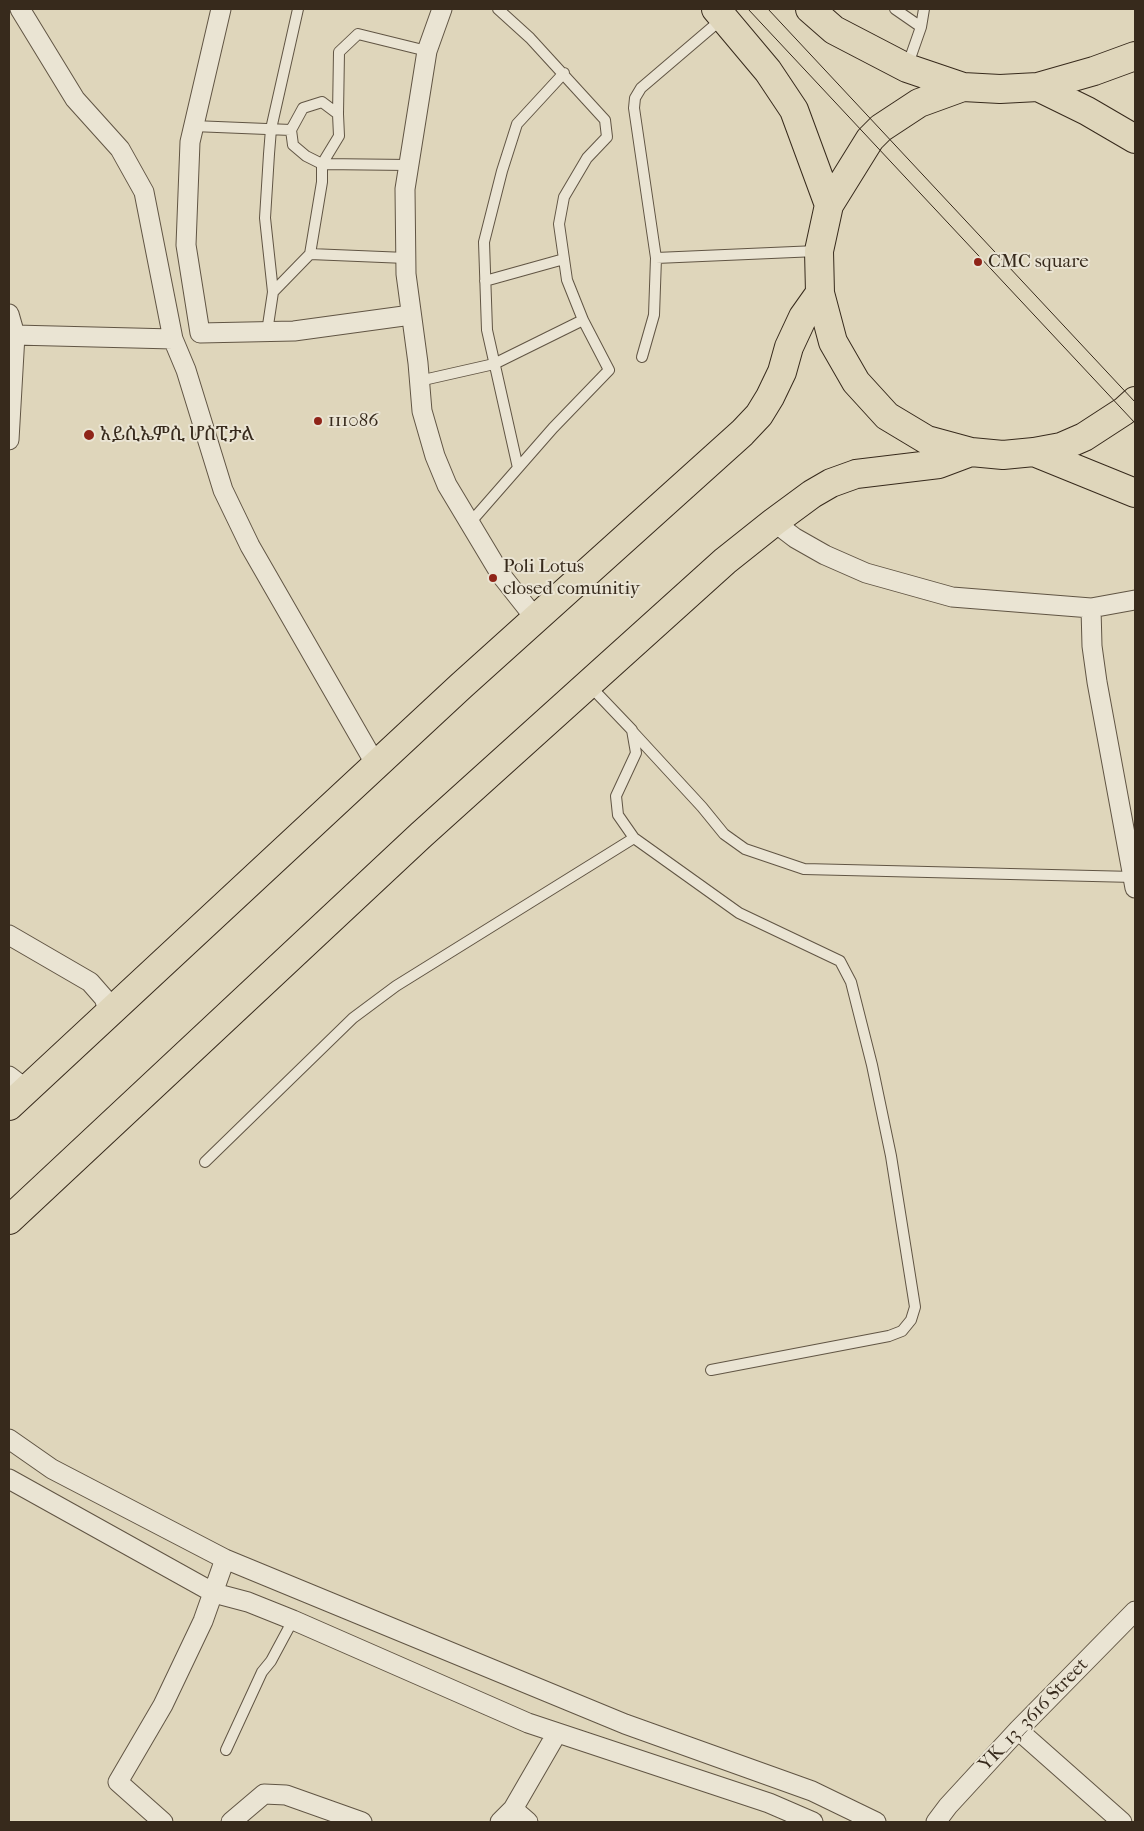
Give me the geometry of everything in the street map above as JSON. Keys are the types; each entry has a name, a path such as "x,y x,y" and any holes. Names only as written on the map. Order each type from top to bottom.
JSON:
{"main road":[{"path":"810,9 834,30 907,68 962,88 1038,87 1135,56"},
{"path":"719,13 768,71 794,110 829,205"},
{"path":"1038,87 1087,110 1135,139"},
{"path":"962,88 918,103 881,128 870,139 829,205 819,251 820,292 833,342 856,382 887,416 927,440 971,452 1003,455 1062,447 1084,437 1124,411 1135,401"},
{"path":"15,1090 109,1012 620,541 670,500 742,433 759,415 770,397 782,372 789,347 803,317 820,292"},
{"path":"9,1220 421,835 725,561 774,522 830,483 856,474 939,464 971,452"},
{"path":"1034,452 1135,493"}],"street":[{"path":"20,9 76,100 120,149 144,192 173,339 186,370 223,490 250,546 376,765"},
{"path":"221,9 190,142 186,244 200,333 294,332 411,315"},
{"path":"442,9 427,51 405,189 406,274 422,412 435,456 447,485 501,575 536,618"},
{"path":"9,314 15,335 9,440"},
{"path":"15,335 173,339"},
{"path":"774,522 810,547 866,573 952,597 1091,608 1135,600"},
{"path":"1091,608 1092,646 1097,682 1135,880"},
{"path":"9,935 90,982 104,998 109,1012"},
{"path":"9,1439 52,1469 225,1559 624,1724 812,1791 876,1822"},
{"path":"9,1479 214,1593 248,1602 294,1620 398,1667 557,1734 769,1803 813,1822"},
{"path":"163,1822 118,1782 163,1705 203,1621 225,1559"},
{"name":"YK_13_3616 Street","path":"936,1822 948,1806 1018,1730 1135,1611"},
{"path":"1018,1730 1122,1822"},
{"path":"528,1822 507,1816 557,1734"},
{"path":"231,1822 264,1794 286,1795 362,1822"}],"lane":[{"path":"268,332 273,292 265,218 271,129 298,9"},
{"path":"469,524 553,428 609,370 583,320 567,280 559,224 564,197 587,158 607,137 605,120 564,73 498,9"},
{"path":"895,9 921,27"},
{"path":"907,68 921,27 924,9"},
{"path":"642,357 654,315 656,258 634,108 635,98 641,88 719,13"},
{"path":"273,292 310,254 322,182 322,164 339,136 339,52 358,34 427,51"},
{"path":"518,468 487,330 484,242 502,171 517,124 564,73"},
{"path":"338,114 322,102 303,108 291,130 293,145 306,156 322,164 408,165"},
{"path":"193,126 291,130"},
{"path":"656,258 819,251"},
{"path":"310,254 406,258"},
{"path":"485,282 564,259"},
{"path":"419,381 494,364 583,320"},
{"path":"589,685 702,807 724,834 745,849 804,869 1135,880"},
{"path":"632,730 636,753 616,796 618,815 634,838 739,913 840,962 852,982 891,1156 915,1307 910,1320 902,1331 888,1336 710,1370"},
{"path":"206,1162 353,1018 396,986 634,838"},
{"path":"226,1750 262,1672 271,1661 294,1620"}],"tram line":[{"path":"748,9 1135,423"},
{"path":"768,9 1135,402"}],"place":[{"name":"CMC square","path":"978,262"},
{"name":"111086","path":"318,421"},
{"name":"አይሲኤምሲ ሆስፒታል","path":"89,435"},
{"name":"Poli Lotus closed comunitiy","path":"493,578"}]}
